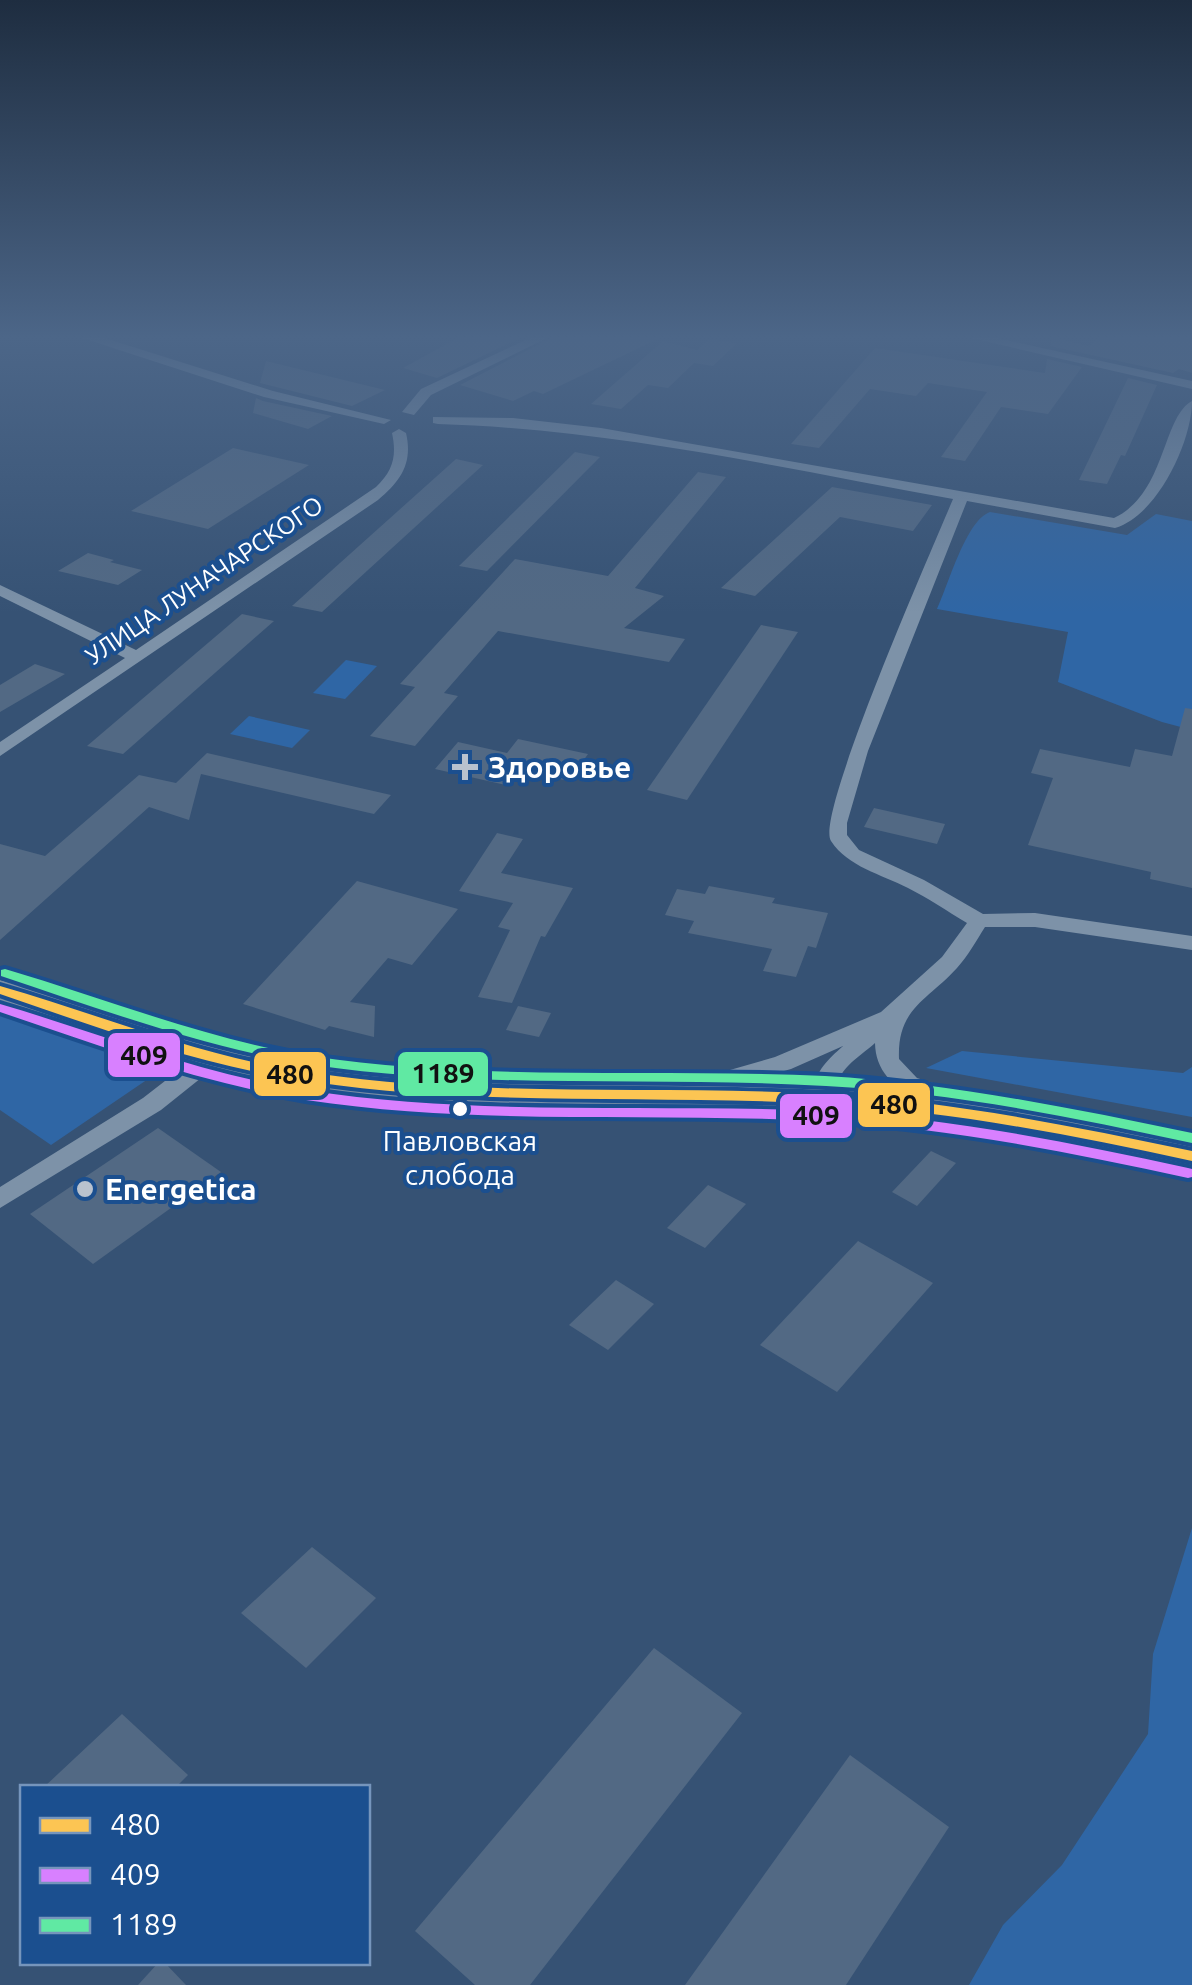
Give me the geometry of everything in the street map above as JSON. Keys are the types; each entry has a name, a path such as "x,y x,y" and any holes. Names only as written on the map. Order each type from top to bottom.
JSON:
{"main road":[{"path":"0,990 213,1056 308,1078 418,1090 828,1099 1028,1120 1192,1156"}],"street":[{"path":"384,428 399,433 433,428"},
{"path":"560,428 614,434 1105,523 1124,522 1164,470 1185,429"},
{"name":"УЛИЦА ЛУНАЧАРСКОГО","path":"0,750 392,482 404,457 399,433"},
{"path":"961,497 859,751 836,825 837,836 852,854 917,884 979,921 1035,920 1192,943"},
{"path":"0,590 135,656"},
{"path":"828,1099 826,1084 831,1070 950,962 979,921"},
{"path":"667,1095 784,1063 897,1014"},
{"path":"897,1014 884,1038 883,1054 895,1074 947,1096 1028,1120"},
{"path":"0,1199 152,1104 213,1056"}],"shaded area":[{"path":"990,512 1127,535 1156,514 1192,521 1192,730 1058,682 1068,632 937,609 973,527"},
{"path":"346,660 377,666 345,699 313,693"},
{"path":"249,716 310,730 292,748 230,734"},
{"path":"0,1013 151,1068 151,1077 51,1145 0,1110"},
{"path":"962,1051 1183,1073 1192,1067 1192,1117 926,1068"},
{"path":"1192,1528 1192,1985 969,1985 1003,1925 1062,1865 1148,1734 1153,1654"}],"building":[{"path":"805,428 837,428 819,448 791,444"},
{"path":"962,428 987,428 965,461 941,457"},
{"path":"1104,428 1138,428 1107,484 1079,480"},
{"path":"233,448 309,465 208,529 131,511"},
{"path":"575,452 600,457 487,571 459,566"},
{"path":"456,459 483,465 322,612 292,606"},
{"path":"698,472 726,477 635,588 664,596 624,628 685,639 669,662 498,631 444,693 458,696 415,746 370,736 415,687 400,684 515,559 608,576"},
{"path":"832,487 932,505 913,531 840,517 755,596 721,588"},
{"path":"88,553 142,570 118,585 58,571"},
{"path":"242,614 274,621 123,754 87,746"},
{"path":"761,625 798,632 687,800 647,790"},
{"path":"35,664 65,674 0,712 0,685"},
{"path":"1185,708 1192,709 1192,888 1150,879 1151,872 1028,845 1053,778 1031,773 1040,749 1130,767 1135,749 1172,756"},
{"path":"518,739 588,754 569,781 521,771 510,786 435,769 458,742 507,753"},
{"path":"207,753 391,795 374,814 201,774 189,820 149,807 0,940 0,844 45,856 139,775 176,783"},
{"path":"874,808 945,824 937,844 864,827"},
{"path":"497,833 523,839 501,873 573,888 545,937 541,936 512,1003 478,997 510,930 498,927 513,903 459,891"},
{"path":"357,881 458,909 412,965 388,958 350,1002 375,1006 374,1037 329,1026 325,1030 243,1004"},
{"path":"709,886 828,913 816,948 808,946 796,977 763,971 772,949 688,933 694,921 665,915 677,889 705,894"},
{"path":"518,1006 551,1013 539,1037 506,1030"},
{"path":"158,1128 221,1172 93,1264 30,1214"},
{"path":"931,1151 956,1163 917,1206 892,1192"},
{"path":"708,1185 746,1204 705,1248 667,1228"},
{"path":"858,1241 933,1283 837,1392 760,1345"},
{"path":"616,1280 654,1304 608,1350 569,1325"},
{"path":"312,1547 376,1598 306,1668 241,1613"},
{"path":"654,1648 742,1713 530,1985 475,1985 415,1931"},
{"path":"122,1714 188,1775 178,1785 46,1785"},
{"path":"850,1755 949,1827 846,1985 685,1985"},
{"path":"156,1965 167,1965 186,1985 138,1985"}],"transit line":[{"name":"1189","path":"5,973 195,1034 311,1060 439,1074 872,1084 1010,1102 1192,1138"},
{"name":"480","path":"0,990 194,1053 313,1078 441,1090 872,1102 1010,1120 1192,1156"},
{"name":"409","path":"0,1008 190,1069 306,1095 499,1111 867,1119 1006,1137 1188,1173"}],"place":[{"name":"Здоровье","path":"465,767"},
{"name":"Павловская слобода","path":"460,1109"},
{"name":"Energetica","path":"85,1189"}]}
